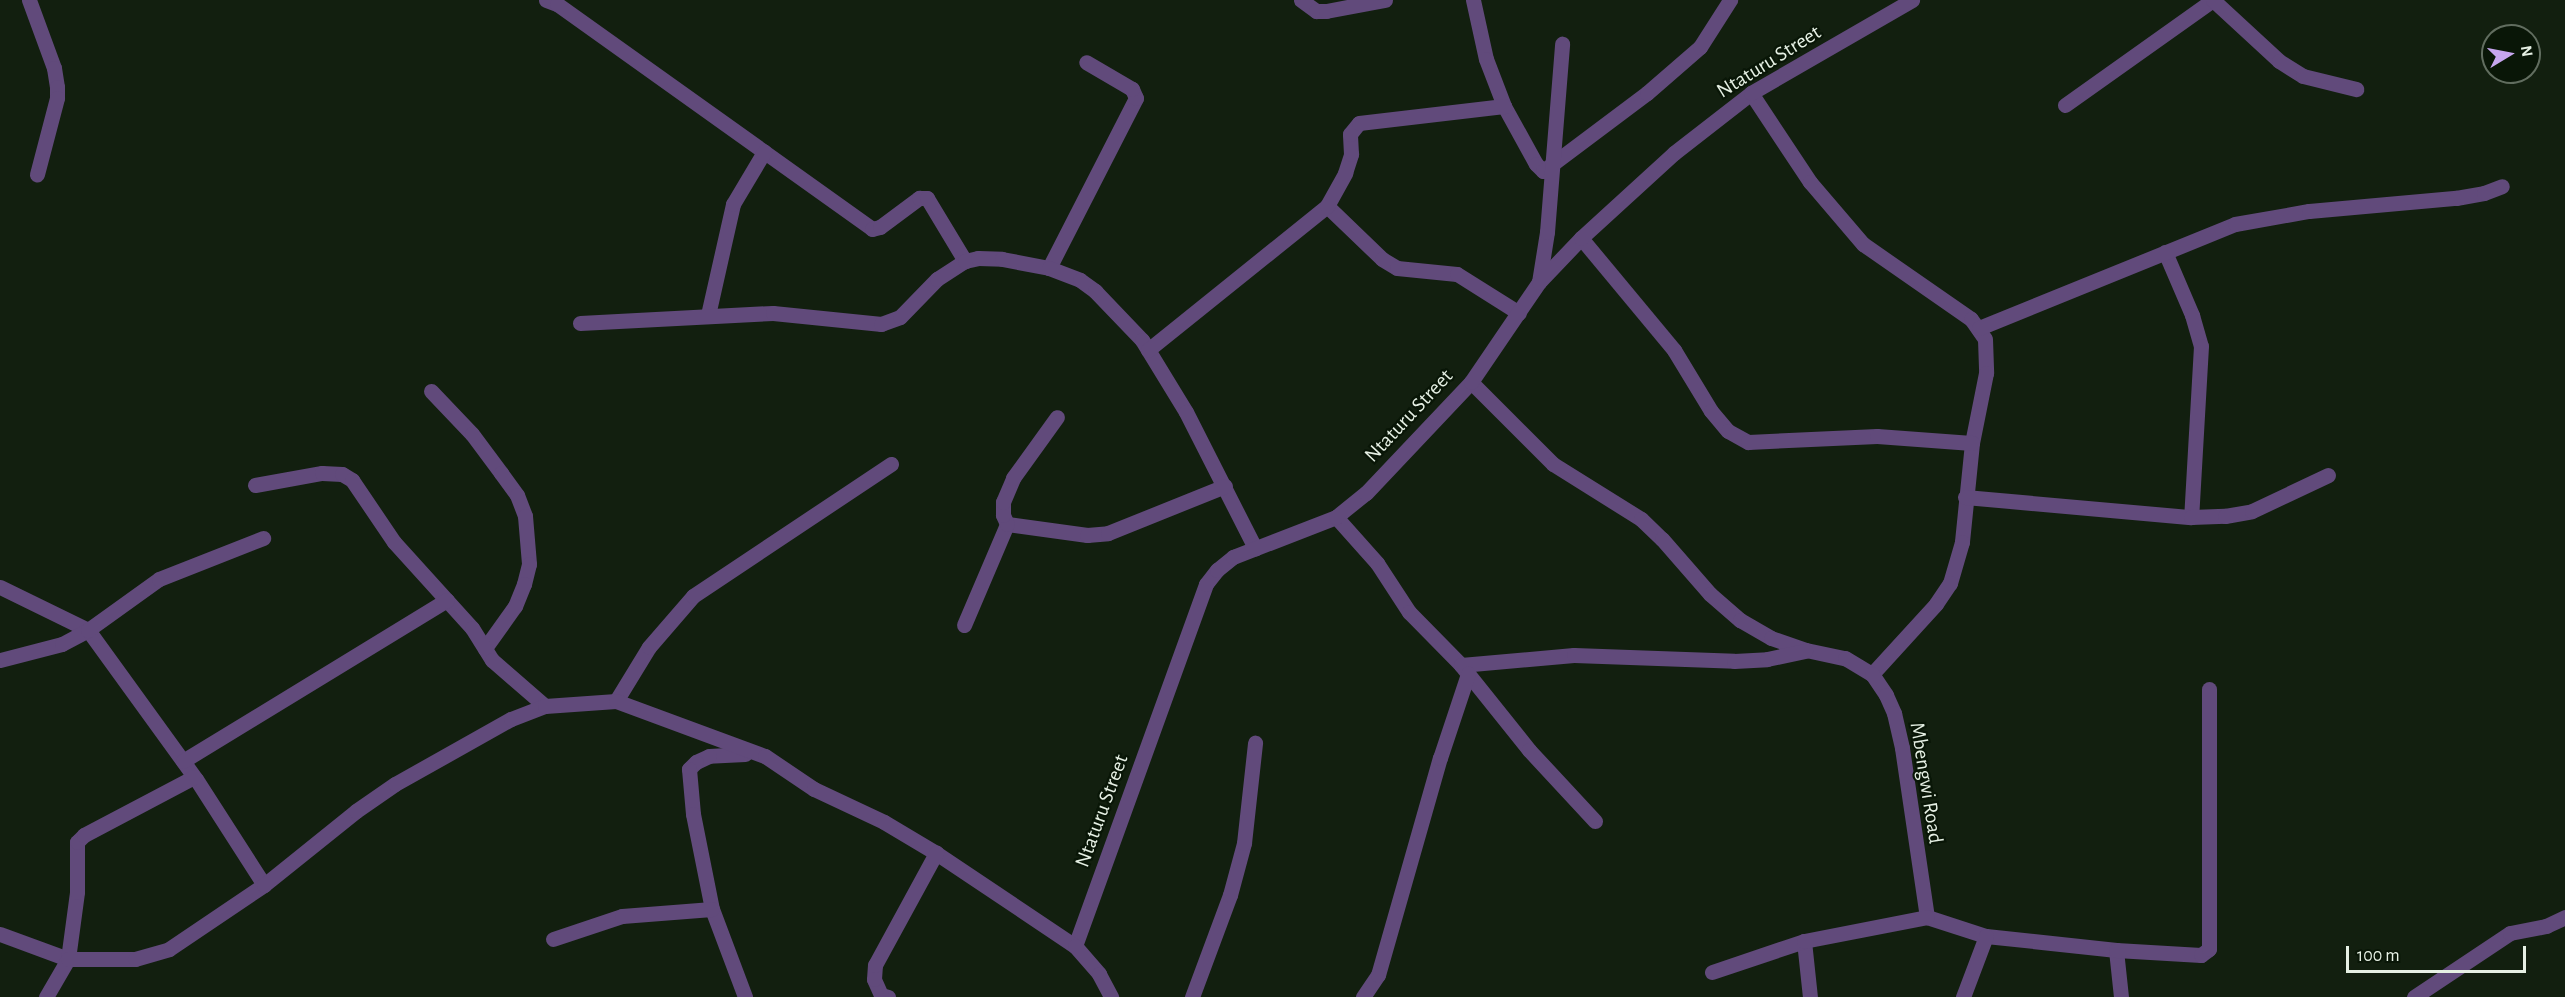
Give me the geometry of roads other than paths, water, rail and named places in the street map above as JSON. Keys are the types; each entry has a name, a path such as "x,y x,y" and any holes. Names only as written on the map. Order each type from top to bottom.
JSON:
{"street":[{"path":"28,0 54,68 57,87 57,98 37,174"},
{"path":"546,0 557,4 872,229 880,227 919,198 927,198 965,261"},
{"path":"1301,0 1316,11 1385,0"},
{"path":"1473,0 1486,59 1504,106 1536,164 1543,171 1647,93 1700,47 1730,0"},
{"name":"Ntaturu Street","path":"1075,946 1206,584 1217,570 1233,557 1336,517 1366,493 1471,382 1539,282 1581,238 1674,153 1752,93 1912,0"},
{"path":"2066,105 2213,0 2279,61 2303,76 2356,89"},
{"path":"1539,282 1547,231 1550,167 1562,44"},
{"path":"1049,268 1136,98 1132,88 1086,62"},
{"path":"1752,93 1810,182 1863,244 1964,314 1979,328 1985,339 1986,373 1972,443 1962,542 1950,583 1936,604 1872,674"},
{"path":"1148,350 1327,206 1345,173 1351,154 1350,134 1359,123 1504,106"},
{"path":"708,315 733,204 764,152"},
{"path":"1979,328 2235,224 2309,211 2456,198 2484,193 2502,186"},
{"path":"1327,206 1382,259 1397,268 1457,274 1519,313"},
{"path":"1581,238 1674,350 1711,411 1728,431 1748,442 1877,436 1972,443"},
{"path":"2165,252 2192,315 2201,346 2191,517"},
{"path":"579,323 773,313 881,324 900,317 937,279 965,261 978,258 1002,259 1049,268 1080,280 1095,291 1130,325 1186,412 1255,548"},
{"name":"Mbengwi Road","path":"1471,382 1553,464 1641,519 1662,539 1710,594 1740,620 1771,638 1806,650 1845,658 1872,674 1890,704 1902,748 1927,917"},
{"path":"431,391 472,434 517,495 525,516 529,564 524,584 516,606 484,648"},
{"path":"964,625 1007,524 1003,515 1004,502 1013,478 1057,417"},
{"path":"616,701 650,647 693,596 891,464"},
{"path":"255,485 322,473 342,474 351,480 394,542 472,628 484,648 502,670 545,706"},
{"path":"1965,497 2191,517 2225,516 2252,511 2328,475"},
{"path":"1007,524 1087,535 1108,533 1225,486"},
{"path":"1336,517 1377,563 1409,612 1464,670 1529,750 1595,821"},
{"path":"0,660 62,644 88,630 159,579 263,538"},
{"path":"0,587 88,630 183,761 264,885"},
{"path":"183,761 447,600"},
{"path":"1464,670 1574,655 1734,661 1767,659 1806,650"},
{"path":"1363,997 1378,975 1464,670"},
{"path":"1712,972 1804,941 1927,917 1986,936 2116,950 2201,955 2209,950 2209,689"},
{"path":"0,934 68,959 135,959 169,949 264,885 356,811 395,784 511,719 545,706 616,701 765,756 814,789 884,822 936,853 1075,946 1099,974 1111,997"},
{"path":"1192,997 1230,895 1244,843 1255,743"},
{"path":"745,997 712,909 693,813 689,770 696,762 716,755 765,756"},
{"path":"46,997 68,959 77,892 77,842 84,836 194,777"},
{"path":"879,996 874,979 874,965 936,853"},
{"path":"553,939 622,916 712,909"},
{"path":"2414,997 2510,933 2546,926 2565,917"},
{"path":"1963,997 1986,936"},
{"path":"1804,941 1810,997"},
{"path":"2116,950 2121,997"}]}
